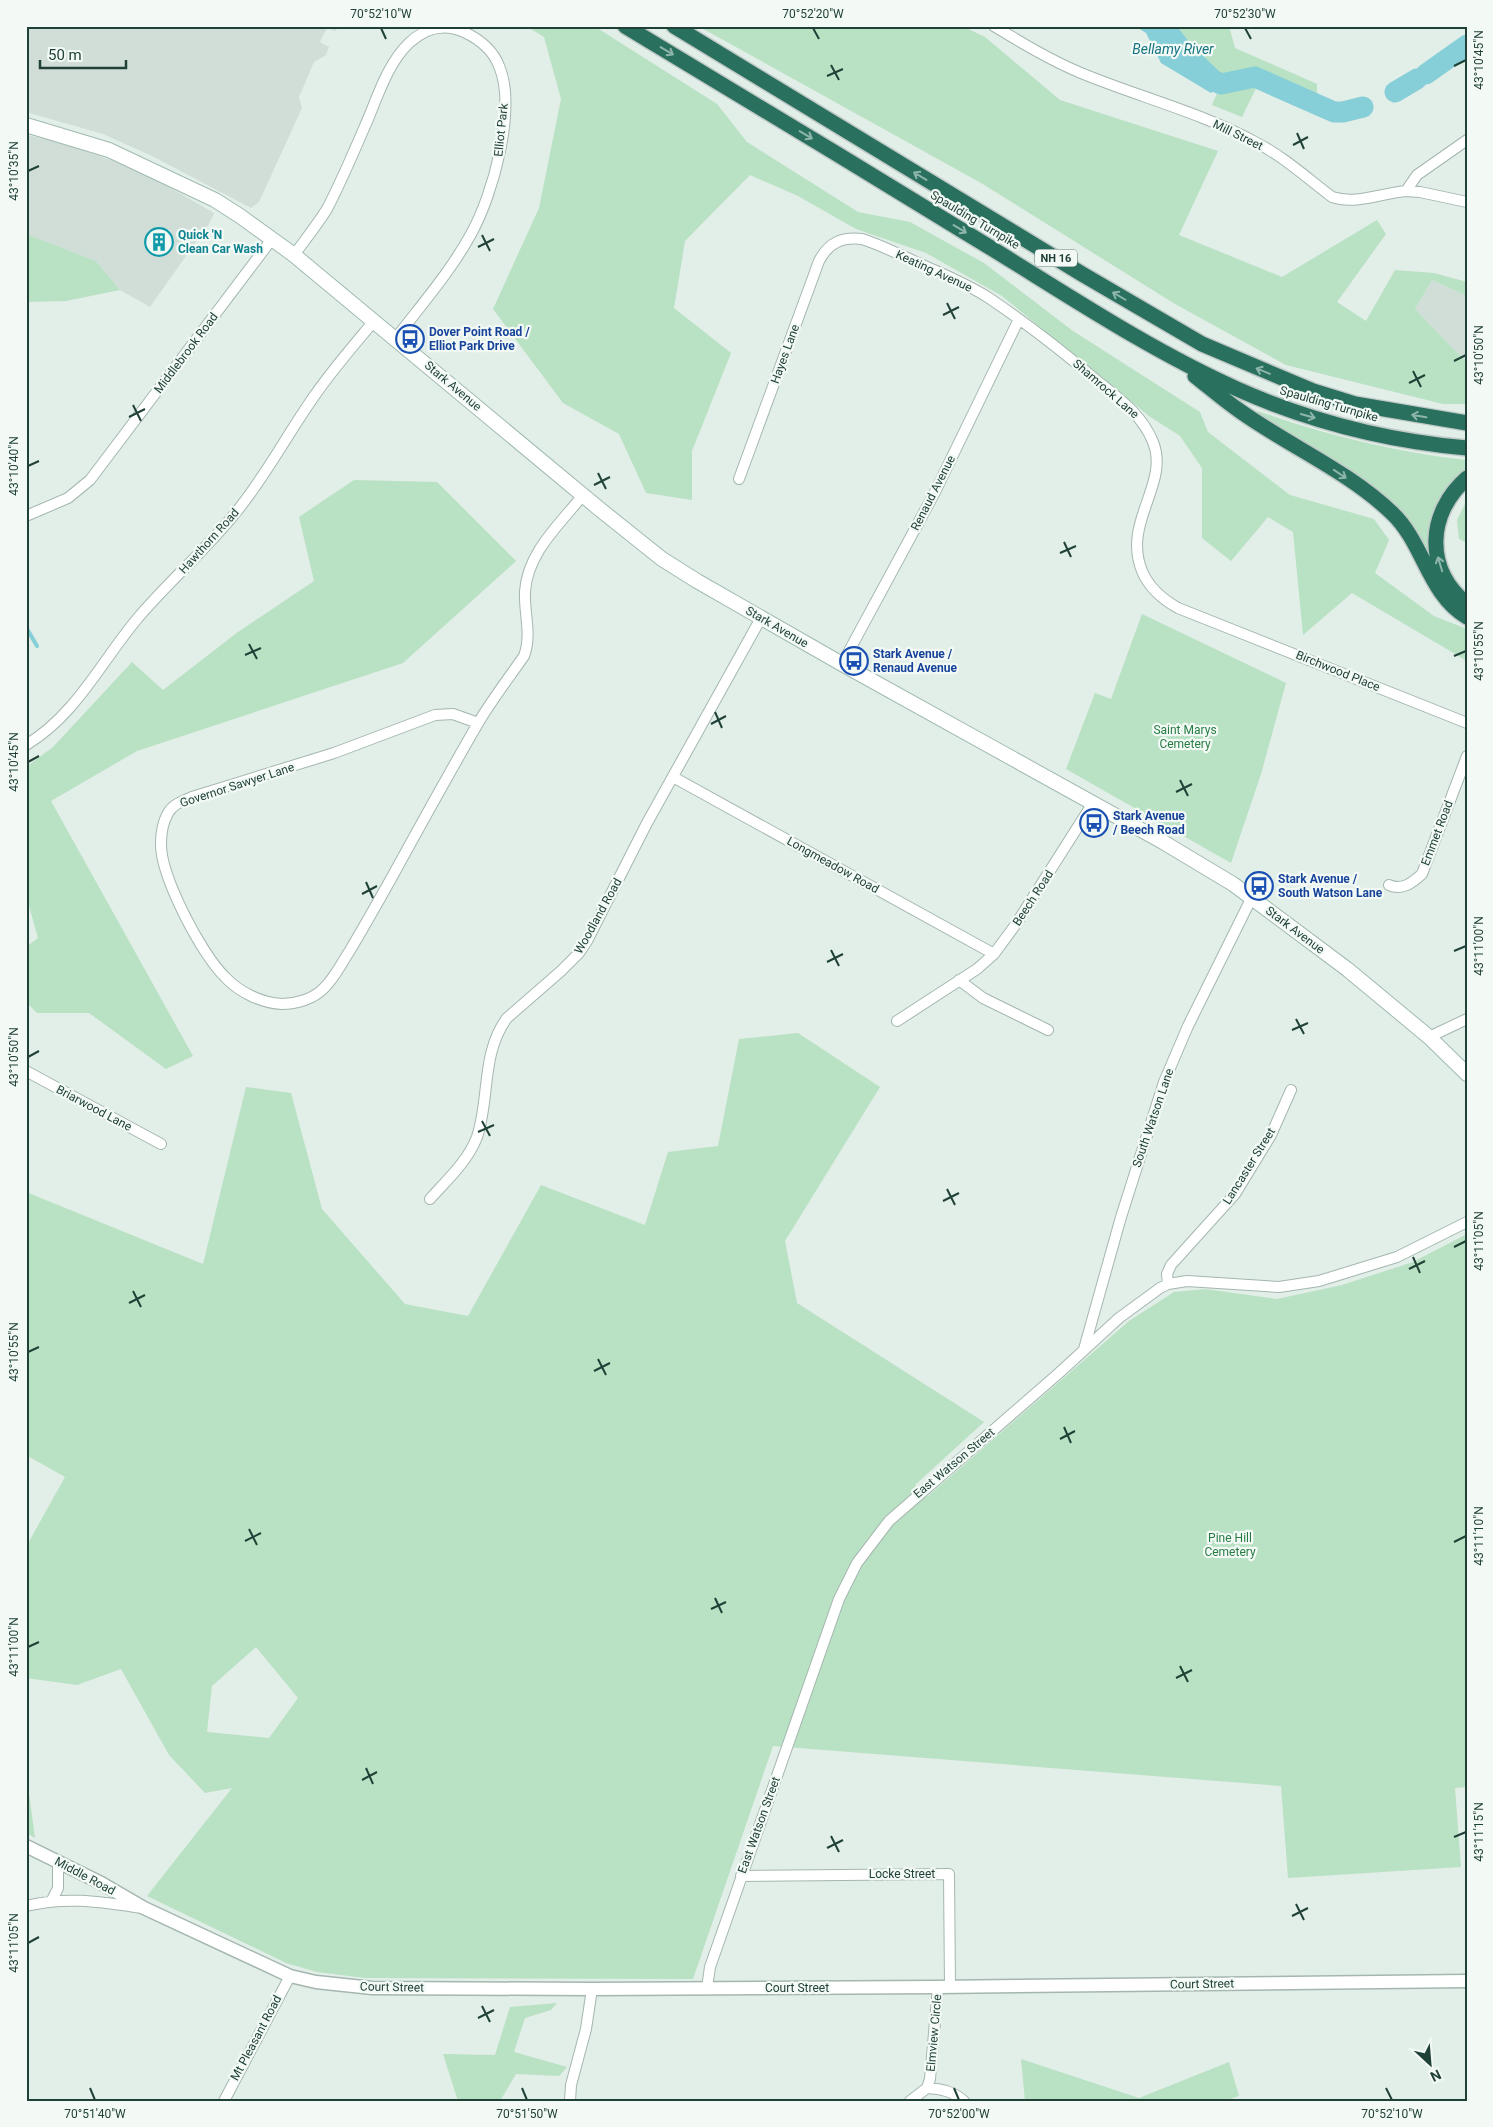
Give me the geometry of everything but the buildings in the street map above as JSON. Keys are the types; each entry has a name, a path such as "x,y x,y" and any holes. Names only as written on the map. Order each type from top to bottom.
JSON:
{"highway":[{"name":"Spaulding Turnpike","path":"625,26 1167,354 1237,389 1296,412 1354,429 1417,442 1467,448"},
{"name":"Spaulding Turnpike","path":"674,26 1082,274 1202,344 1258,369 1322,394 1355,404 1467,423"},
{"path":"1167,354 1239,411 1372,495 1392,512 1405,526 1420,551 1432,578 1447,600 1467,617"},
{"path":"1467,478 1451,494 1445,504 1440,514 1436,537 1437,554 1441,570 1452,590 1467,604"}],"main road":[{"name":"Stark Avenue","path":"26,124 109,150 215,200 294,255 662,559 842,664 1171,847 1252,897 1347,969 1429,1037 1467,1074"}],"street":[{"name":"Mill Street","path":"994,26 1042,55 1072,69 1199,116 1255,142 1273,152 1332,197 1346,200 1406,191 1420,192 1467,202"},
{"name":"Elliot Park","path":"294,255 326,210 393,66 409,43 420,34 433,28 448,27 464,32 483,44 499,64 504,90 505,112 499,154 492,183 472,232 463,248 396,338"},
{"path":"1406,191 1417,175 1467,140"},
{"name":"Keating Avenue","path":"843,239 851,238 868,241 961,282 1018,319"},
{"name":"Middlebrook Road","path":"26,516 68,498 90,480 272,239"},
{"name":"Hayes Lane","path":"739,479 819,261 829,246 843,239"},
{"name":"Shamrock Lane","path":"1018,319 1069,357 1130,408 1147,430 1154,444 1156,457 1152,485 1138,525 1136,550 1139,564 1144,576 1159,596 1178,608 1210,620"},
{"name":"Renaud Avenue","path":"842,664 935,492 1018,319"},
{"name":"Hawthorn Road","path":"26,745 49,730 73,706 137,618 216,537 237,512 253,491 315,394 374,321"},
{"name":"Governor Sawyer Lane","path":"478,723 453,714 435,715 343,750 192,797 173,806 164,822 162,832 163,859 178,902 194,935 214,966 226,978 253,997 282,1004 304,1000 323,990 333,978 370,916 478,723 524,656 528,644 525,590 530,564 537,552 583,495"},
{"name":"Woodland Road","path":"430,1199 463,1161 477,1137 490,1056 500,1028 508,1018 579,953 761,618"},
{"name":"Birchwood Place","path":"1210,620 1467,723"},
{"name":"Emmet Road","path":"1389,885 1395,888 1405,886 1422,874 1467,756"},
{"name":"Longmeadow Road","path":"673,777 994,954"},
{"name":"Beech Road","path":"897,1021 959,980 994,954 1016,924 1093,803"},
{"name":"South Watson Lane","path":"1083,1350 1121,1217 1164,1082 1192,1018 1252,897"},
{"path":"959,980 983,998 1048,1030"},
{"path":"1429,1037 1467,1019"},
{"name":"Briarwood Lane","path":"26,1071 161,1144"},
{"name":"Lancaster Street","path":"1168,1284 1167,1274 1171,1265 1235,1194 1270,1135 1291,1090"},
{"name":"East Watson Street","path":"707,1988 710,1967 839,1599 856,1563 889,1521 1119,1318 1151,1293 1168,1284 1187,1281 1279,1287 1310,1283 1397,1257 1467,1222"},
{"name":"Middle Road","path":"26,1846 101,1883 144,1908"},
{"path":"52,1900 58,1888 58,1862"},
{"name":"Locke Street","path":"741,1876 949,1874 944,1987"},
{"path":"26,1906 52,1900 88,1901 144,1908"},
{"name":"Court Street","path":"144,1908 290,1976 316,1982 372,1988 592,1990 1467,1981"},
{"name":"Mt Pleasant Road","path":"224,2101 290,1976"},
{"name":"Elmview Circle","path":"910,2101 927,2088 930,2079 944,1987"},
{"path":"570,2101 571,2084 586,2029 592,1990"},
{"path":"927,2088 943,2089 952,2092 964,2101"}],"shaded area":[{"path":"26,26 338,26 336,31 327,28 320,42 329,47 326,55 314,62 299,97 302,108 259,202 251,208 152,156 103,134 26,112"},
{"path":"26,135 60,142 139,170 214,213 210,222 150,307 120,290 96,261 26,234"},
{"path":"1432,280 1467,296 1467,363 1415,309"}],"green space":[{"path":"526,26 594,26 717,104 747,142 858,212 910,222 984,263 1073,331 1200,412 1208,432 1290,495 1374,519 1389,540 1375,573 1434,616 1467,629 1467,661 1352,593 1303,635 1293,532 1268,517 1231,561 1202,538 1202,468 1180,436 1149,416 1002,296 926,253 856,229 798,196 750,175 685,241 674,308 731,353 692,451 692,500 646,493 619,434 563,403 493,309 539,208 561,99 544,37"},
{"path":"698,26 962,26 985,37 1060,100 1218,151 1179,235 1282,277 1377,220 1386,234 1337,302 1366,321 1395,270 1434,273 1467,282 1467,296 1432,280 1415,309 1467,363 1467,404 1443,404 1286,365 1175,304 981,183"},
{"path":"1177,26 1229,26 1235,48 1317,84 1317,106 1261,78 1242,117 1212,105 1221,84"},
{"path":"26,234 96,261 120,290 66,301 26,302"},
{"path":"1258,411 1309,428 1361,442 1440,457 1467,460 1467,472 1460,478 1434,561 1429,558 1419,536 1405,516 1384,496 1256,416"},
{"path":"354,480 437,482 516,561 403,663 137,751 51,801 193,1056 166,1069 89,1013 37,1013 26,1002 26,947 38,938 26,895 26,767 53,747 132,662 163,690 238,632 314,581 299,517"},
{"path":"1467,500 1467,543 1459,539 1457,520"},
{"name":"Saint Marys Cemetery","path":"1142,614 1286,683 1261,774 1231,863 1066,769 1095,693 1111,699"},
{"name":"Pine Hill Cemetery","path":"798,1033 880,1087 785,1241 797,1303 984,1422 915,1485 928,1496 1129,1321 1174,1292 1205,1289 1277,1299 1342,1285 1413,1262 1467,1234 1467,1787 1455,1788 1461,1867 1288,1878 1281,1786 773,1746 693,1979 365,1978 317,1972 286,1963 147,1896 232,1788 205,1793 169,1755 121,1669 77,1685 26,1678 26,1547 65,1477 26,1455 26,1192 203,1264 246,1087 291,1093 322,1209 405,1304 468,1316 541,1185 645,1225 668,1152 718,1146 739,1039","holes":["256,1647 298,1698 269,1738 207,1732 212,1686"]},
{"path":"26,1771 35,1838 26,1833"},
{"path":"557,2003 551,2010 525,2018 514,2052 567,2067 559,2076 516,2074 500,2101 458,2101 443,2054 495,2055 510,2007"},
{"path":"1021,2059 1139,2098 1229,2062 1239,2096 1225,2101 1025,2101"}],"water":[{"name":"Bellamy River","path":"1135,26 1177,26 1221,84 1211,93 1161,63 1146,33"}],"waterway":[{"name":"Bellamy River","path":"1157,26 1213,80 1221,84 1255,77 1334,112 1343,112 1363,107"},
{"name":"Bellamy River","path":"1426,74 1467,45"},
{"name":"Bellamy River","path":"1395,92 1417,79"},
{"path":"26,627 37,646"}],"place":[{"name":"Quick 'N Clean Car Wash","path":"159,242"},
{"name":"Dover Point Road / Elliot Park Drive","path":"410,339"},
{"name":"Stark Avenue / Renaud Avenue","path":"854,661"},
{"name":"Stark Avenue / Beech Road","path":"1094,823"},
{"name":"Stark Avenue / South Watson Lane","path":"1259,886"}]}
